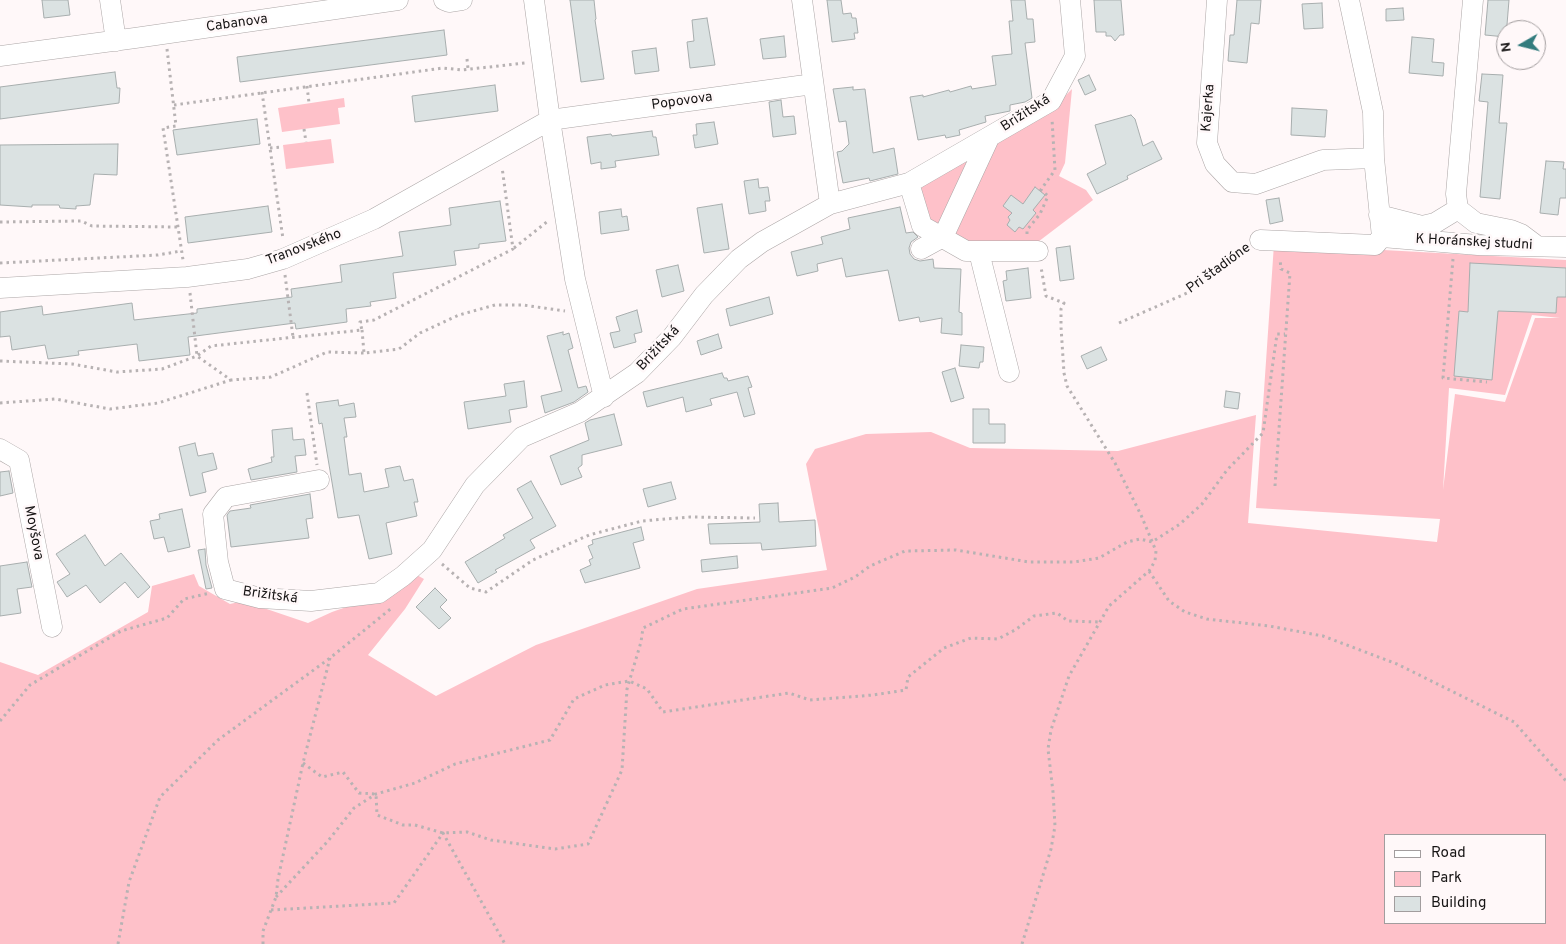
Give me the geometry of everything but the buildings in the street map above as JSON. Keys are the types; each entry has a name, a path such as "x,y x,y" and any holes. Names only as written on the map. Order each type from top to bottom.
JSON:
{"street":[{"path":"110,0 116,41"},
{"name":"Cabanova","path":"0,56 165,34 357,3 398,0"},
{"path":"444,0 449,2 462,0"},
{"path":"534,0 550,120 575,279 604,397"},
{"path":"802,0 830,204"},
{"name":"Brižitská","path":"319,480 226,497 214,514 218,562 225,589 260,598 311,602 379,592 403,576 432,550 475,485 522,437 580,412 637,373 672,337 704,295 739,259 762,242 830,204 909,183 1052,101 1075,56 1070,0"},
{"name":"Kajerka","path":"1217,0 1207,143 1215,164 1232,182 1256,184 1323,160 1374,158"},
{"path":"1349,0 1373,112 1374,158 1382,238"},
{"path":"1473,0 1456,194 1458,209 1476,222 1511,230 1521,234 1537,246"},
{"name":"Popovova","path":"550,120 813,84"},
{"name":"Tranovského","path":"0,288 206,275 248,268 283,259 374,219 550,120"},
{"path":"921,249 943,238 989,138"},
{"path":"909,183 922,226 966,251 1038,251"},
{"path":"1379,215 1422,226 1441,220 1458,209"},
{"name":"K Horánskej studni","path":"1382,238 1478,245 1566,246"},
{"name":"Pri štadióne","path":"1260,240 1375,245 1382,238"},
{"path":"979,252 1009,372"},
{"name":"Moyšova","path":"0,449 19,460 52,627"}],"path":[{"path":"0,263 181,251 163,128 176,126 165,34"},
{"path":"467,59 468,70"},
{"path":"174,105 443,68 468,70 531,62"},
{"path":"306,86 309,103"},
{"path":"262,92 283,239"},
{"path":"1022,944 1051,850 1055,826 1048,749 1051,730 1069,676 1109,606 1149,570 1155,561 1156,551 1141,515 1114,463 1067,386 1064,373 1061,327 1061,309 1064,303 1046,296 1038,251 1028,244 1027,230 1040,214 1048,196 1040,190 1055,170 1052,101"},
{"path":"304,130 306,142"},
{"path":"270,148 283,147"},
{"path":"501,163 513,249"},
{"path":"364,353 360,322 374,320 513,249 555,215"},
{"path":"0,222 81,221 92,226 178,227"},
{"name":"Pri štadióne","path":"1119,323 1187,293 1232,258 1260,240"},
{"path":"1453,262 1443,378 1487,382"},
{"path":"1275,486 1290,273"},
{"path":"288,290 293,337"},
{"path":"191,299 198,356 231,380"},
{"path":"0,403 56,399 110,409 158,403 231,380 271,377 327,352 364,353 400,349 420,333 451,319 495,306 523,305 583,313"},
{"path":"0,361 72,364 117,372 162,370 198,356 211,346 362,330"},
{"path":"376,794 377,815 403,825 415,825 443,833 467,832 491,840 555,848 588,844 622,770 627,689 642,642 643,628 682,609 832,588 855,577 870,566 905,551 956,550 1029,562 1074,562 1099,558 1127,542 1140,539 1152,542 1180,524 1202,504 1227,470 1263,434 1278,334 1285,334"},
{"path":"307,393 319,480"},
{"path":"432,550 444,568 470,588 486,592 533,560 589,536 642,522 690,517 755,518"},
{"path":"1149,570 1169,601 1185,612 1207,619 1269,626 1323,636 1398,664 1514,722 1566,781"},
{"path":"0,721 30,685 121,630 167,618 184,598 225,589"},
{"path":"276,897 328,841 354,808 376,794 416,783 455,764 550,740 574,700 604,686 629,681 647,689 663,712 789,693 810,700 874,695 906,690 908,677 944,648 971,638 998,639 1015,630 1034,616 1057,613 1068,621 1100,622"},
{"path":"118,944 129,882 160,797 218,740 330,658 303,763 278,879 276,897 263,931 263,944"},
{"path":"303,763 322,777 343,772 359,793 376,794"},
{"path":"271,910 394,903 443,833"},
{"path":"443,833 505,944"}],"green space":[{"path":"1072,89 1065,163 1059,176 1086,190 1093,200 1030,248 969,245 930,220 920,187 1056,105"},
{"path":"344,98 345,107 338,108 340,124 282,132 278,108"},
{"path":"331,139 334,163 286,169 283,145"},
{"path":"1274,244 1566,260 1566,944 0,944 0,662 38,675 148,612 152,586 194,574 199,586 230,604 243,601 308,623 332,612 395,590 415,574 424,579 405,609 368,655 436,696 536,645 697,589 827,570 806,464 815,449 866,434 931,432 970,448 1118,451 1256,415 1248,523 1437,542 1440,519 1256,508","holes":["1532,315 1560,318 1535,318 1505,402 1455,394 1443,490 1449,388 1505,395"]}]}
